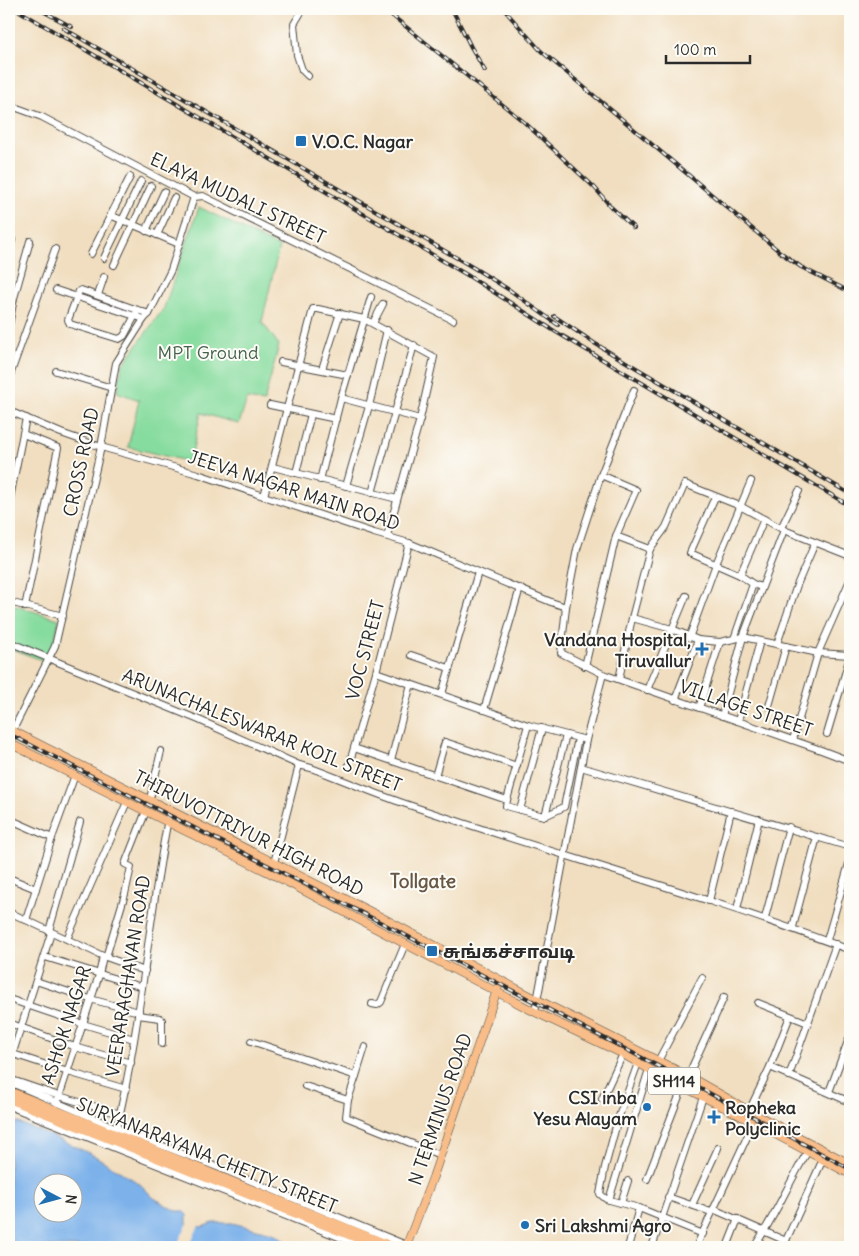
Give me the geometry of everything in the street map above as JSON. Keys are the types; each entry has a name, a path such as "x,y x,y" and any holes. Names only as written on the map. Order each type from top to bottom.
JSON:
{"main road":[{"name":"THIRUVOTTRIYUR HIGH ROAD","path":"10,732 170,809 501,980"},
{"name":"THIRUVOTTRIYUR HIGH ROAD","path":"9,743 168,822 497,991"},
{"name":"SH114","path":"501,980 688,1076 850,1164"},
{"name":"N TERMINUS ROAD","path":"408,1247 501,980"},
{"name":"SH114","path":"497,991 754,1122 850,1174"},
{"name":"SURYANARAYANA CHETTY STREET","path":"9,1091 116,1131 394,1247"},
{"name":"SURYANARAYANA CHETTY STREET","path":"9,1099 379,1247"}],"street":[{"path":"303,9 294,24 297,55 302,70 308,76"},
{"name":"ELAYA MUDALI STREET","path":"9,105 42,117 194,197 203,196 453,320"},
{"path":"91,254 130,177"},
{"path":"104,258 141,181"},
{"path":"114,265 151,186"},
{"path":"146,231 164,192"},
{"name":"CROSS ROAD","path":"10,732 53,650 63,616 101,447 116,363 146,317 171,270 194,197"},
{"path":"157,235 174,198"},
{"path":"110,215 179,244"},
{"path":"9,251 12,240"},
{"path":"9,325 14,298 30,241"},
{"path":"9,378 55,249"},
{"path":"98,295 104,277"},
{"path":"56,290 136,313"},
{"path":"136,313 124,336 119,339 70,324 68,320 81,290 98,295 146,317"},
{"path":"320,480 341,398 371,298"},
{"path":"373,323 384,304"},
{"path":"264,496 314,309 364,318 434,357 420,419 387,536"},
{"path":"322,368 340,313"},
{"path":"346,486 369,406 387,330"},
{"path":"372,493 414,345"},
{"path":"281,362 322,368 348,375"},
{"path":"56,371 112,388"},
{"path":"566,607 577,549 601,475 634,390"},
{"path":"341,398 420,419"},
{"path":"270,405 336,418"},
{"name":"JEEVA NAGAR MAIN ROAD","path":"9,411 61,433 101,447 198,474 409,543 566,607"},
{"path":"296,473 311,414"},
{"path":"9,503 11,481 26,418"},
{"path":"23,434 58,448 25,607"},
{"path":"273,468 397,499"},
{"path":"585,666 616,536 636,490 601,475"},
{"path":"689,638 716,564 750,481"},
{"path":"619,680 632,618 650,549 666,527 685,484 740,506 782,529 850,556"},
{"path":"722,716 743,637 782,529 799,492"},
{"path":"715,497 690,553 740,575 761,587"},
{"path":"740,575 764,519"},
{"path":"616,536 650,549"},
{"name":"VOC STREET","path":"349,765 376,672 409,543"},
{"path":"777,644 796,585 815,543"},
{"path":"442,694 478,572"},
{"path":"793,740 818,653 850,580"},
{"path":"734,639 753,584"},
{"path":"484,710 520,588"},
{"path":"843,593 850,596"},
{"path":"647,690 686,596"},
{"path":"9,602 63,616"},
{"name":"VILLAGE STREET","path":"566,607 561,653 602,674 850,761"},
{"path":"632,618 672,629 689,638 698,640 720,642 743,637 818,653 850,656 827,734"},
{"path":"675,700 698,640"},
{"path":"738,721 760,641"},
{"name":"ARUNACHALESWARAR KOIL STREET","path":"9,642 199,720 299,765 399,802 766,918 850,950"},
{"path":"699,708 720,642"},
{"path":"769,706 786,646"},
{"path":"53,650 58,662"},
{"path":"411,655 449,668"},
{"path":"376,672 528,725 586,740"},
{"path":"535,1012 586,740 602,674"},
{"path":"391,760 411,684"},
{"path":"528,725 506,806 520,810 545,816 564,807 578,738"},
{"path":"520,810 542,728"},
{"path":"545,816 566,735"},
{"path":"435,776 445,742 517,766"},
{"path":"354,748 507,800"},
{"path":"150,799 161,751"},
{"path":"274,863 299,765"},
{"path":"581,767 850,847"},
{"path":"26,920 52,838 75,775"},
{"path":"67,939 128,802"},
{"name":"VEERARAGHAVAN ROAD","path":"116,1131 131,1063 170,809"},
{"name":"ASHOK NAGAR","path":"57,1103 125,894 130,867 125,864 146,811"},
{"path":"709,901 731,811"},
{"path":"9,819 52,838"},
{"path":"737,909 759,819"},
{"path":"9,1065 10,1053 45,957 80,822"},
{"path":"766,918 790,828"},
{"path":"792,928 817,837"},
{"path":"827,940 850,860"},
{"path":"9,878 36,889"},
{"path":"9,912 104,957 145,970"},
{"path":"372,1004 377,1005 381,1002 404,944"},
{"path":"789,1076 836,944"},
{"path":"45,957 142,987"},
{"path":"658,1061 702,978"},
{"path":"36,981 90,999 160,1018 162,1020 162,1044"},
{"path":"688,1076 724,997"},
{"path":"9,999 134,1039"},
{"path":"758,1003 808,1023"},
{"path":"749,1110 770,1067 790,1016"},
{"path":"9,1023 75,1047 131,1063"},
{"path":"829,1092 850,1036"},
{"path":"251,1041 356,1076"},
{"path":"365,1047 348,1100 346,1117 440,1155"},
{"path":"10,1053 126,1089"},
{"path":"602,1099 622,1054"},
{"path":"638,1062 618,1119 600,1191 601,1196 639,1208 703,1234"},
{"path":"770,1067 850,1102"},
{"path":"609,1200 649,1069"},
{"path":"9,1080 120,1114"},
{"path":"9,1080 116,1131 217,1166 408,1247"},
{"path":"305,1086 348,1100"},
{"path":"646,1179 683,1086"},
{"path":"652,1247 703,1097"},
{"path":"9,1106 364,1247"},
{"path":"696,1247 754,1122"},
{"path":"692,1205 718,1148"},
{"path":"754,1247 765,1232 794,1174 808,1151"},
{"path":"785,1244 824,1159"},
{"path":"621,1203 628,1180"},
{"path":"668,1197 738,1219 785,1244 796,1247"},
{"path":"628,1247 639,1208"},
{"path":"727,1247 738,1219"},
{"path":"847,1247 850,1240"}],"green space":[{"name":"MPT Ground","path":"199,207 279,247 262,322 279,345 264,402 247,399 239,424 201,413 190,462 128,447 139,400 117,392 122,366 164,308"},
{"path":"9,604 59,619 52,653 42,660 9,648"}],"water":[{"path":"9,1119 95,1156 140,1184 154,1198 176,1211 183,1211 187,1215 187,1224 202,1227 213,1223 232,1223 273,1233 285,1240 285,1247 9,1247"}],"pier":[{"path":"190,1219 190,1222 200,1224 188,1247 176,1247"}],"railway":[{"path":"16,9 467,275 556,332 850,506"},
{"path":"39,9 72,27"},
{"path":"384,9 524,122 595,188 611,207 634,228"},
{"path":"452,9 485,71"},
{"path":"507,13 541,51 780,252 801,267 850,292"},
{"path":"63,28 474,268 511,291 558,325"},
{"path":"554,316 594,343 850,494"},
{"path":"9,734 378,921 685,1080 850,1169"}],"place":[{"name":"V.O.C. Nagar","path":"301,141"},
{"name":"Vandana Hospital, Tiruvallur","path":"702,649"},
{"name":"சுங்கச்சாவடி","path":"432,951"},
{"name":"CSI inba Yesu Alayam","path":"647,1107"},
{"name":"Ropheka Polyclinic","path":"714,1117"},
{"name":"Sri Lakshmi Agro","path":"525,1225"}],"district":[{"name":"Tollgate","path":"423,881"}]}
